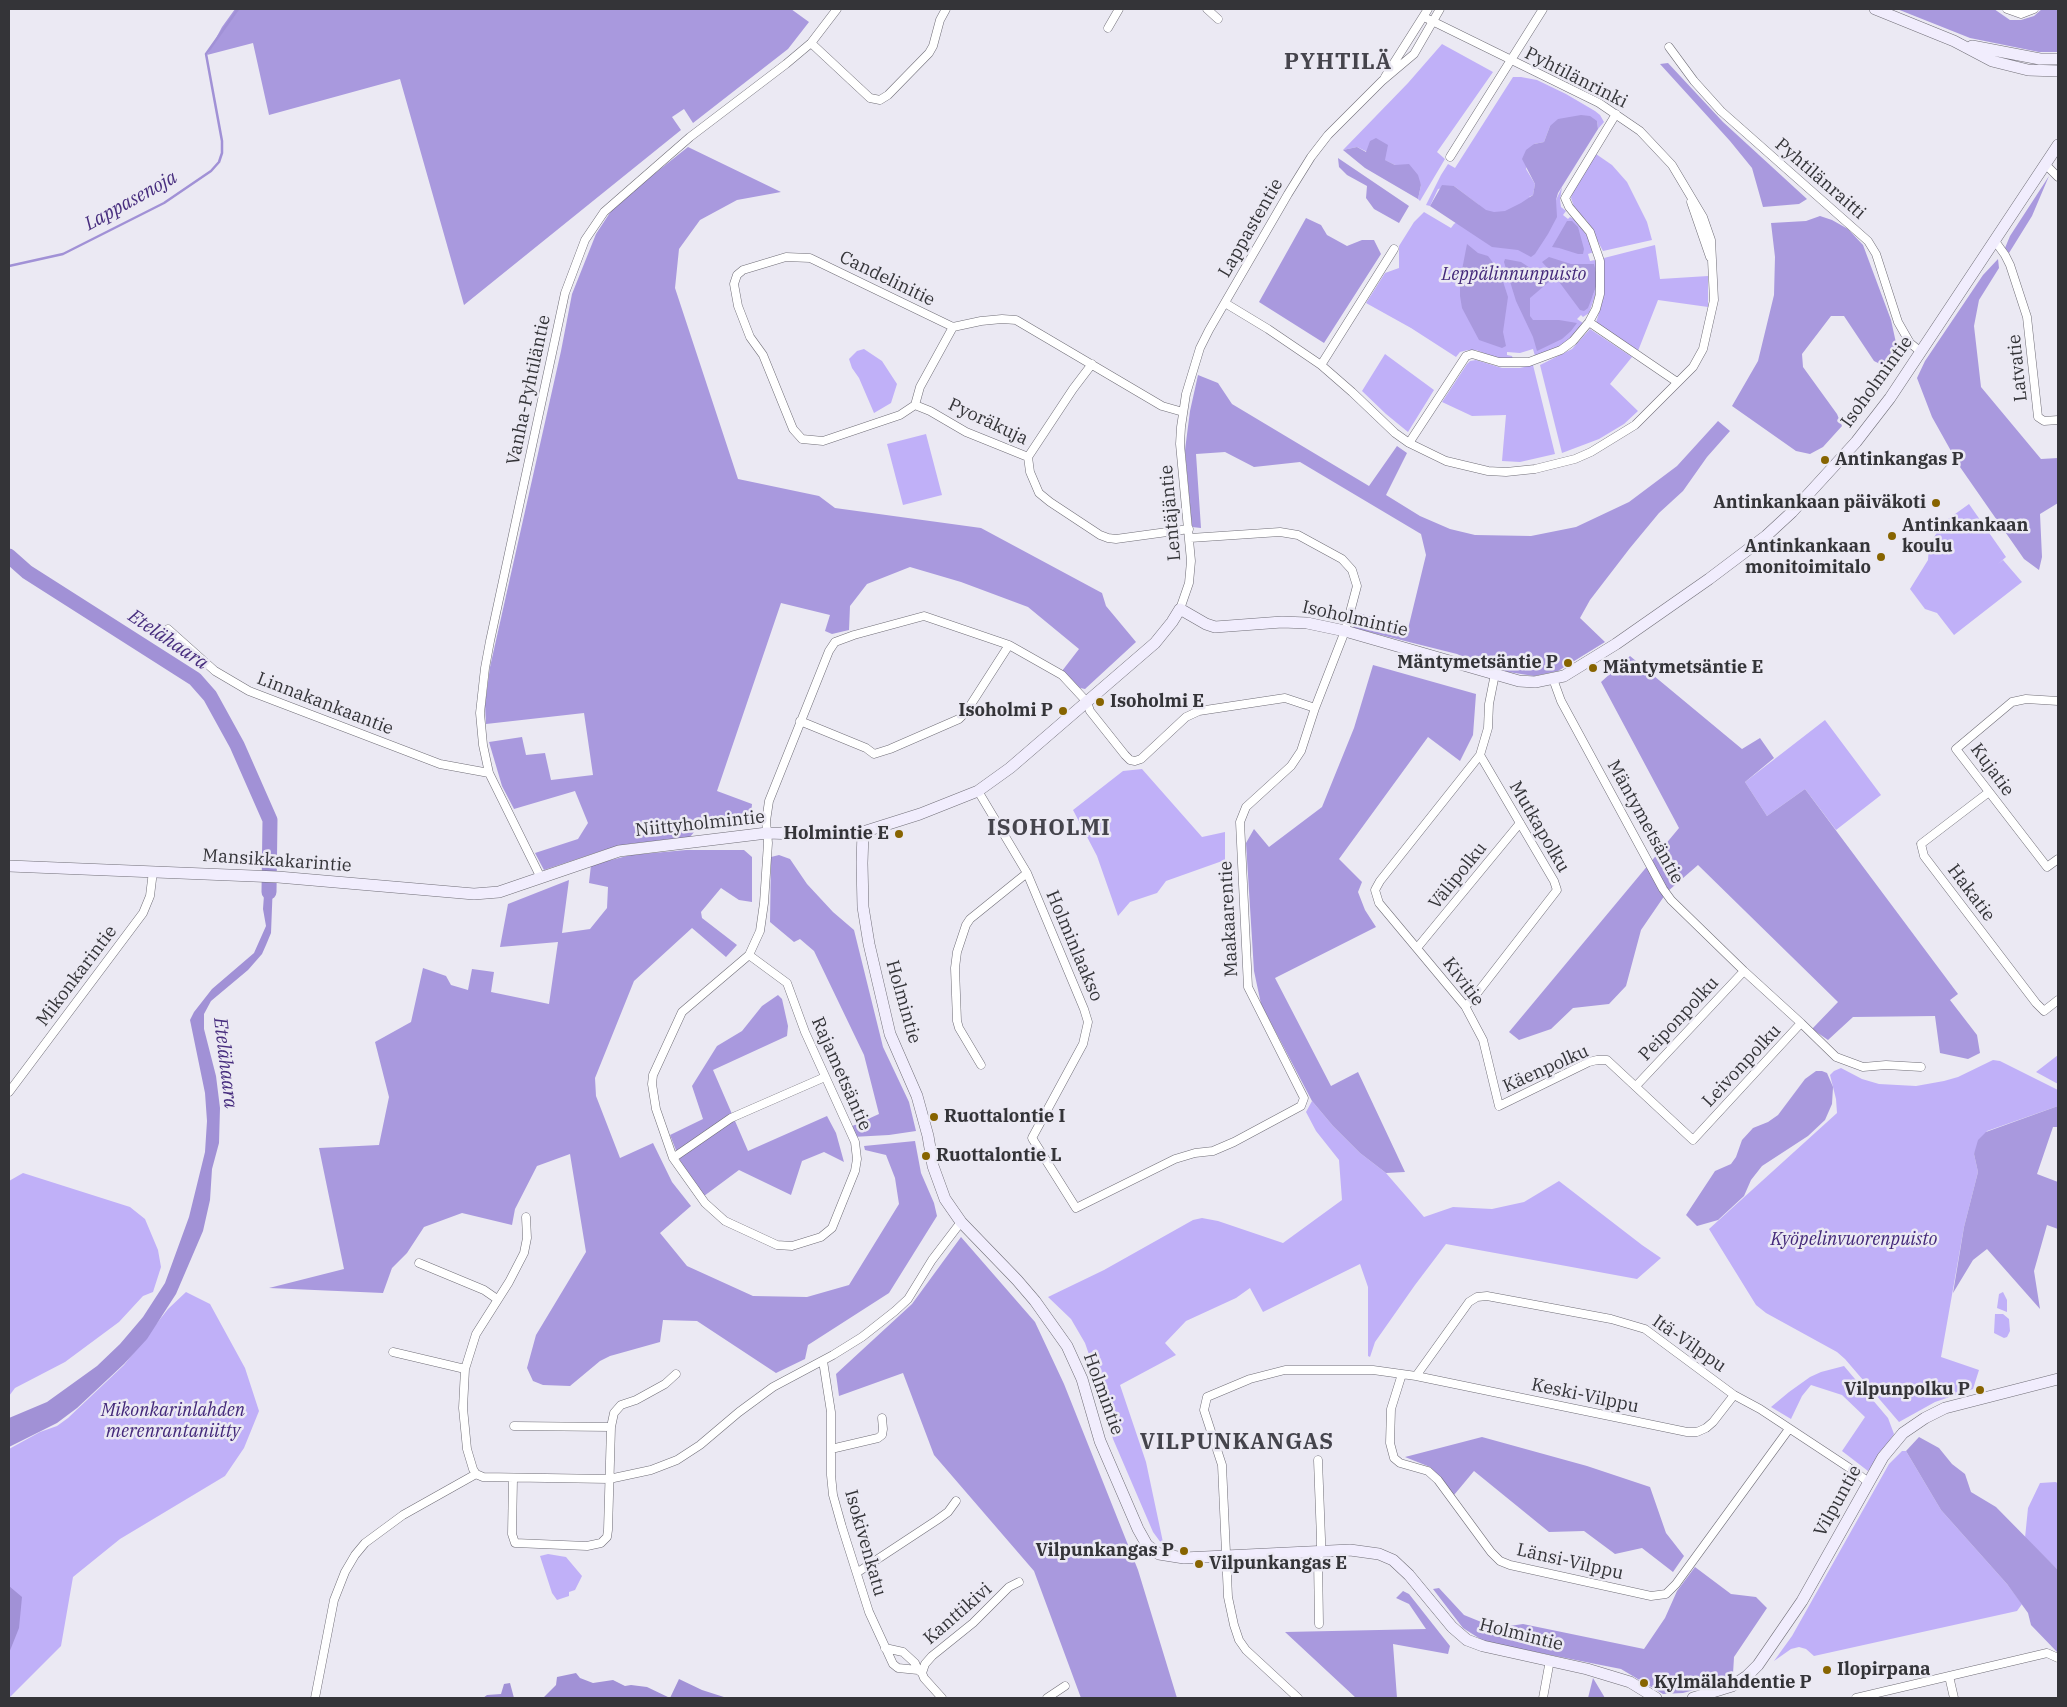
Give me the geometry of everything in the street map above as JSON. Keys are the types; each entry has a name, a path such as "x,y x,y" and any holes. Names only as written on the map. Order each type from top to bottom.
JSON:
{"street":[{"name":"Vanha-Pyhtiläntie","path":"541,878 489,772 483,744 480,713 485,668 565,293 585,240 604,212 690,137 811,43 837,9"},
{"path":"811,43 870,98 880,100 888,96 929,53 933,46 936,28 946,9"},
{"path":"1108,28 1119,9"},
{"path":"1207,9 1218,19"},
{"name":"Lappastentie","path":"1382,82 1428,9"},
{"name":"Lappastentie","path":"1182,412 1200,348 1311,157 1328,135 1382,82 1414,54 1440,9"},
{"path":"1450,157 1543,9"},
{"path":"1875,9 1954,41 1992,61 2028,70 2058,71"},
{"path":"2007,9 2021,14 2034,9"},
{"name":"Pyhtilänrinki","path":"1225,303 1321,365 1352,392 1387,427 1409,443 1446,461 1470,468 1506,472 1535,469 1575,459 1612,441 1635,425 1689,372 1697,360 1706,338 1714,300 1712,262 1696,221 1690,195 1680,177 1664,156 1640,131 1616,114 1558,81 1510,60 1424,17"},
{"path":"1954,41 2007,54 2040,59 2058,59"},
{"name":"Pyhtilänraitti","path":"1669,47 1694,81 1720,111 1868,241 1876,254 1901,328 1910,342 1921,352"},
{"path":"1409,443 1466,356 1472,354 1499,362 1529,362 1561,350 1573,341 1589,322 1596,309 1600,294 1600,261 1590,232 1569,208 1565,198 1616,114"},
{"name":"Isoholmintie","path":"1180,609 1215,627 1298,622 1345,631 1527,682 1553,679 1575,670 1616,644 1709,579 1766,536 1796,508 1861,437 1890,398 2058,145"},
{"path":"2046,165 2058,176"},
{"name":"Latvatie","path":"1994,241 2010,265 2027,317 2038,417 2044,421 2058,420"},
{"path":"1321,365 1394,249"},
{"name":"Candelinitie","path":"915,405 900,415 823,441 802,439 793,429 763,355 750,336 738,306 734,284 737,275 743,270 786,257 810,258 953,327"},
{"path":"915,405 920,387 953,327 1002,319 1016,320 1162,406 1182,412"},
{"path":"1589,322 1678,382"},
{"path":"1028,457 1092,364"},
{"name":"Pyoräkuja","path":"915,405 930,410 966,432 1028,457 1030,472 1039,493 1100,535 1116,539 1189,529"},
{"name":"Lentäjäntie","path":"1180,609 1190,573 1190,538 1180,444 1182,412"},
{"name":"Maakaarentie","path":"1190,538 1289,533 1305,538 1342,559 1352,570 1357,586 1345,631 1301,751 1296,761 1246,807 1240,822 1248,987 1304,1098 1303,1103 1301,1106 1234,1142 1213,1151 1195,1153"},
{"name":"Niittyholmintie","path":"541,878 619,851 767,833 830,835 864,832 920,814 978,791 1010,768 1155,643 1180,609"},
{"name":"Rajametsäntie","path":"749,955 787,983 824,1077 855,1142 857,1159 854,1171 832,1228 824,1236 792,1246 782,1246 725,1222 705,1202 673,1158 652,1094 653,1075 682,1012 749,955 760,931 764,903 766,821 769,802 800,721 829,651 835,642 854,634 924,616 1009,646"},
{"name":"Linnakankaantie","path":"168,629 215,671 248,691 440,764 489,772"},
{"path":"800,721 866,748 874,754 890,749 959,719 966,712 1009,646 1058,672 1087,702 1090,711 1130,760 1141,759 1186,717 1199,711 1285,698 1316,708"},
{"path":"1480,755 1488,728 1489,704 1495,674"},
{"name":"Mäntymetsäntie","path":"1553,679 1561,701 1663,889 1744,971 1801,1024"},
{"name":"Kujatie","path":"2058,701 2026,699 2012,702 1956,749 2047,867 2058,859"},
{"name":"Mutkapolku","path":"1465,1006 1471,1001 1557,890 1554,881 1480,755"},
{"name":"Kivitie","path":"1480,755 1380,881 1375,890 1379,903 1465,1006 1483,1040 1499,1106"},
{"name":"Holminlaakso","path":"978,791 1027,873 1088,1022 1083,1044 1032,1138 1076,1208 1175,1159 1195,1153"},
{"name":"Hakatie","path":"1989,792 1921,844 1924,856 2036,1003 2044,1011 2058,1000"},
{"name":"Välipolku","path":"1417,948 1520,823"},
{"name":"Holmintie","path":"864,832 862,863 863,907 869,944 890,1034 917,1096 945,1199 960,1222 1018,1280 1067,1346 1082,1379 1104,1450 1134,1520 1147,1545 1159,1554 1171,1557 1366,1551 1393,1560 1409,1575 1452,1627 1467,1640 1483,1646 1587,1669 1630,1682 1656,1698"},
{"name":"Mansikkakarintie","path":"9,866 278,877 474,894 499,892 541,878"},
{"name":"Mikonkarintie","path":"9,1092 143,914 150,896 153,871"},
{"path":"981,1064 959,1028 957,1021 954,968 956,952 970,919 1027,873"},
{"name":"Peiponpolku","path":"1636,1086 1744,971"},
{"name":"Leivonpolku","path":"1693,1140 1801,1024 1836,1058 1863,1067 1886,1065 1922,1067"},
{"name":"Käenpolku","path":"1499,1106 1597,1060 1607,1060 1693,1140"},
{"path":"673,1158 731,1118 824,1077"},
{"path":"526,1216 527,1238 524,1253 509,1282 476,1334 465,1369 463,1408 467,1449 473,1469 476,1474 483,1477 512,1479 609,1479 651,1470 677,1460 700,1445 739,1412 773,1387 823,1361 862,1336 895,1311 908,1299 932,1260 960,1222"},
{"path":"419,1264 484,1290 497,1299"},
{"name":"Itä-Vilppu","path":"1416,1376 1469,1302 1477,1297 1487,1296 1611,1319 1645,1329 1734,1395 1854,1471 1868,1482"},
{"path":"393,1352 465,1369"},
{"name":"Isokivenkatu","path":"823,1361 831,1412 831,1475 836,1509 858,1572 869,1612 893,1664 898,1668 920,1672"},
{"name":"Keski-Vilppu","path":"1226,1555 1222,1465 1204,1410 1206,1397 1250,1379 1285,1370 1373,1370 1416,1376 1687,1432 1697,1432 1706,1428 1734,1395"},
{"path":"512,1479 514,1541 519,1544 539,1545 587,1546 601,1543 607,1537 611,1427 614,1413 621,1405 636,1400 658,1388 676,1374"},
{"name":"Länsi-Vilppu","path":"1402,1374 1391,1409 1390,1443 1394,1458 1400,1463 1428,1471 1438,1480 1491,1552 1500,1561 1510,1565 1651,1596 1666,1594 1676,1584 1789,1429"},
{"name":"Vilpuntie","path":"1693,1698 1732,1686 1747,1676 1758,1665 1802,1601 1868,1482 1896,1440 1907,1430 1931,1414 1951,1406 2058,1379"},
{"path":"831,1449 878,1438 882,1435 882,1418"},
{"path":"514,1426 611,1427"},
{"path":"1318,1460 1321,1551 1318,1559 1319,1624"},
{"path":"315,1698 334,1600 345,1572 355,1555 365,1543 403,1515 476,1474"},
{"path":"858,1572 937,1520 948,1512 956,1501"},
{"path":"1226,1555 1228,1598 1239,1640 1246,1650 1298,1698"},
{"name":"Kanttikivi","path":"920,1672 932,1656 1019,1582"},
{"path":"885,1648 903,1652 915,1663 924,1678 942,1698"},
{"path":"1856,1698 2047,1653 2058,1658"},
{"path":"1542,1698 1550,1660"},
{"path":"1949,1676 1954,1698"},
{"path":"1047,1698 1065,1686"}],"green space":[{"path":"235,9 791,9 809,22 788,49 693,123 684,109 672,117 681,130 464,305 400,79 269,115 253,43 207,55 222,27"},
{"path":"1897,9 1994,9 2010,20 2021,20 2034,16 2042,9 2058,9 2058,52 2039,52 1970,38"},
{"path":"1442,44 1493,72 1437,152 1445,159 1420,201 1418,199 1421,185 1409,165 1395,165 1357,147 1343,150 1408,83"},
{"path":"1668,63 1723,122 1807,199 1799,204 1763,207 1752,168 1660,64"},
{"name":"Leppälinnunpuisto","path":"1513,77 1537,80 1566,94 1595,111 1604,122 1598,129 1597,121 1550,126 1544,142 1534,144 1526,169 1535,184 1533,195 1529,197 1556,209 1556,200 1562,187 1561,207 1566,211 1563,215 1568,219 1570,217 1574,219 1589,239 1594,252 1588,254 1590,261 1595,260 1597,266 1597,276 1595,269 1592,297 1596,287 1595,296 1589,313 1583,317 1581,315 1577,319 1583,323 1578,331 1565,344 1545,353 1535,356 1533,349 1520,353 1507,352 1507,355 1512,356 1513,359 1496,358 1476,350 1468,350 1460,352 1456,357 1411,328 1366,303 1385,273 1399,268 1399,246 1414,222 1424,212 1451,228 1479,205 1454,186 1438,189 1430,206 1426,205 1448,164 1455,168"},
{"path":"1581,115 1590,116 1597,121 1598,129 1558,193 1556,200 1557,217 1535,254 1531,257 1518,250 1492,247 1430,206 1442,185 1454,186 1486,210 1494,212 1505,211 1521,203 1533,195 1535,184 1522,159 1526,150 1534,144 1544,142 1550,126 1558,119"},
{"path":"1376,138 1388,145 1385,160 1395,165 1409,164 1418,175 1421,185 1418,199 1365,168 1343,150 1357,147 1366,152 1370,141"},
{"path":"688,147 781,192 737,200 700,220 679,249 675,288 738,479 819,496 835,508 981,528 1102,593 1106,606 1136,642 1085,689 1080,688 1062,671 1079,649 1028,607 961,582 910,567 867,584 850,606 849,630 832,634 825,631 830,615 781,603 717,791 752,804 750,825 699,826 690,837 629,844 604,850 544,870 535,853 578,839 588,823 575,791 514,809 502,786 489,742 522,737 526,755 545,753 551,780 593,775 584,713 486,724 485,705 490,667 572,294 596,234 615,205"},
{"path":"1596,154 1612,165 1627,182 1647,222 1652,240 1603,251 1587,221 1575,210 1571,198 1572,192"},
{"path":"1338,158 1409,206 1399,223 1374,209 1366,198 1367,186 1347,175 1339,167"},
{"path":"2049,176 2032,216 2009,253 2005,248 2010,236"},
{"path":"1820,216 1848,229 1863,245 1891,320 1898,352 1886,367 1874,361 1844,316 1831,316 1802,354 1803,367 1837,414 1842,426 1823,447 1810,454 1796,451 1732,406 1758,361 1774,295 1775,257 1771,223 1806,221"},
{"path":"1306,218 1321,225 1327,235 1347,246 1362,240 1374,240 1381,254 1324,343 1259,302"},
{"path":"1567,221 1572,221 1578,227 1584,249 1583,254 1552,247"},
{"path":"1467,244 1478,253 1488,256 1500,272 1508,297 1503,332 1506,346 1502,348 1479,340 1462,308 1460,280"},
{"path":"1655,245 1660,279 1708,276 1708,307 1658,300 1638,351 1596,323 1604,295 1604,258"},
{"path":"1549,257 1571,264 1594,264 1597,276 1596,287 1588,308 1584,311 1580,310 1542,262"},
{"name":"Leppälinnunpuisto","path":"1505,259 1521,262 1550,281 1530,298 1530,316 1533,320 1559,320 1577,323 1562,339 1537,351 1533,337 1516,301 1504,262"},
{"path":"1998,259 1999,268 1979,300 1974,326 1981,387 2041,459 2058,458 2058,503 2040,514 2042,557 2039,570 2024,559 1960,467 1932,417 1917,378 1925,361 1983,275"},
{"path":"1590,329 1632,357 1610,384 1638,411 1624,424 1599,439 1562,453 1540,365 1572,349"},
{"path":"864,349 882,361 897,384 891,403 874,413 849,359 857,351"},
{"path":"1385,354 1434,390 1408,432 1362,391"},
{"path":"1476,360 1502,368 1520,368 1533,365 1555,454 1520,462 1502,461 1506,415 1472,416 1442,402 1467,364 1470,361"},
{"path":"1198,375 1218,383 1232,404 1369,486 1397,446 1407,453 1386,495 1420,516 1450,529 1475,535 1531,536 1576,527 1629,502 1677,466 1718,421 1730,431 1707,457 1683,491 1659,513 1630,548 1590,600 1580,618 1605,642 1558,671 1534,676 1489,669 1457,654 1353,628 1359,613 1408,629 1426,555 1421,534 1300,462 1254,467 1225,452 1196,454 1201,528 1192,527 1185,450 1190,411"},
{"path":"926,434 942,495 903,505 887,444"},
{"path":"1969,504 2006,557 1998,564 2003,560 2022,582 1954,635 1937,613 1925,609 1910,589 1928,560 1929,546 1944,522"},
{"path":"1630,656 1742,749 1760,738 1774,758 1745,782 1767,816 1805,789 1958,994 1950,1000 1977,1035 1980,1053 1968,1059 1940,1053 1935,1016 1853,1017 1828,1040 1812,1029 1838,1002 1698,865 1667,892 1641,930 1626,986 1609,1004 1573,1008 1551,1029 1519,1040 1509,1032 1679,828 1601,682"},
{"path":"1373,665 1476,694 1473,735 1460,761 1428,737 1339,859 1362,882 1358,892 1365,910 1376,927 1275,978 1331,1086 1358,1072 1405,1172 1386,1173 1360,1153 1333,1126 1312,1101 1261,1004 1254,971 1246,843 1254,829 1269,847 1322,807 1354,728"},
{"path":"1825,720 1881,795 1836,830 1805,789 1767,816 1745,782"},
{"path":"1142,769 1202,837 1225,832 1225,860 1166,881 1157,893 1130,902 1118,916 1097,856 1073,810 1123,771"},
{"path":"686,850 744,850 752,857 752,902 739,900 721,888 701,912 702,918 737,945 726,957 692,928 634,981 595,1078 596,1096 620,1158 653,1143 672,1182 691,1206 660,1233 687,1266 753,1296 807,1297 849,1285 899,1204 895,1178 886,1155 865,1150 864,1146 915,1141 921,1173 934,1203 937,1216 889,1293 808,1345 805,1359 776,1373 697,1321 663,1320 660,1342 610,1356 600,1361 570,1386 543,1385 533,1381 527,1368 536,1335 586,1252 570,1154 537,1166 515,1209 512,1225 462,1213 424,1227 407,1253 392,1268 383,1293 269,1288 344,1269 319,1148 379,1145 389,1097 375,1042 411,1022 423,968 446,976 451,985 468,990 472,969 494,972 491,992 549,1004 558,942 500,947 508,904 569,880 562,933 590,929 607,908 608,887 589,883 591,865 631,855"},
{"path":"779,855 790,859 807,884 833,912 854,930 883,1047 909,1102 916,1131 852,1137 848,1128 879,1114 864,1055 814,951 800,939 794,942 770,922 771,857"},
{"path":"778,995 782,999 788,1026 787,1036 713,1070 748,1151 827,1116 836,1133 844,1162 824,1152 802,1161 791,1195 739,1170 704,1196 681,1163 670,1135 703,1119 692,1086 717,1046 742,1031 762,1006"},
{"path":"2058,1055 2058,1084 2036,1072"},
{"name":"Kyöpelinvuorenpuisto","path":"1993,1060 2000,1061 2058,1090 2058,1106 1987,1131 1974,1154 1978,1172 1964,1227 1941,1357 1979,1370 1973,1389 1935,1402 1899,1422 1837,1352 1766,1313 1756,1305 1709,1229 1837,1113 1836,1099 1830,1075 1834,1071 1841,1068 1862,1079 1879,1084 1916,1086 1958,1077"},
{"path":"1816,1071 1827,1073 1833,1087 1832,1104 1825,1120 1808,1136 1762,1166 1751,1180 1744,1196 1718,1220 1697,1226 1686,1215 1715,1171 1731,1164 1736,1157 1742,1140 1753,1128 1768,1122 1778,1115 1805,1079"},
{"path":"1312,1101 1333,1126 1360,1153 1386,1173 1424,1217 1453,1207 1492,1209 1524,1202 1559,1181 1661,1258 1637,1279 1446,1244 1375,1342 1370,1357 1368,1356 1368,1287 1360,1264 1263,1312 1250,1288 1236,1298 1186,1321 1165,1343 1176,1355 1120,1385 1146,1462 1164,1547 1153,1532 1113,1439 1085,1343 1071,1319 1048,1297 1104,1270 1193,1220 1202,1218 1218,1221 1283,1243 1342,1200 1339,1160 1316,1131 1306,1112"},
{"path":"2058,1106 2058,1127 2053,1127 2037,1174 2058,1182 2058,1229 2047,1225 2034,1271 2040,1309 1987,1249 1973,1260 1953,1293 1964,1227 1978,1172 1974,1154 1978,1140 1986,1132"},
{"name":"Mikonkarinlahden merenrantaniitty","path":"23,1173 130,1207 145,1219 158,1250 161,1267 153,1292 143,1296 119,1322 65,1362 15,1388 9,1396 9,1181"},
{"path":"961,1237 1035,1322 1064,1384 1138,1570 1177,1698 1081,1698 1034,1571 934,1455 903,1373 839,1396 836,1374 912,1304"},
{"name":"Mikonkarinlahden merenrantaniitty","path":"186,1292 210,1304 245,1368 259,1411 244,1448 225,1476 120,1539 73,1577 61,1646 9,1698 9,1449 40,1432 57,1426 68,1418 124,1365 168,1309"},
{"path":"2003,1292 2007,1300 2007,1312 1997,1308 1999,1294"},
{"path":"1995,1314 2003,1314 2009,1319 2010,1331 2007,1337 2004,1338 1994,1333"},
{"path":"1844,1366 1888,1418 1894,1434 1868,1471 1842,1451 1865,1417 1842,1395 1811,1385 1802,1396 1791,1419 1771,1407 1810,1377"},
{"path":"1482,1437 1587,1466 1650,1487 1666,1533 1684,1556 1673,1572 1642,1548 1615,1554 1584,1531 1549,1532 1474,1471 1454,1495 1430,1467 1405,1457"},
{"path":"1919,1437 1939,1448 1952,1464 1965,1474 1971,1492 1996,1507 2058,1570 2058,1653 2031,1625 2028,1613 2007,1584 1941,1510 1906,1451"},
{"path":"1902,1451 1906,1451 1941,1510 2007,1584 2022,1604 2017,1611 1814,1656 1806,1649 1799,1647 1791,1649 1774,1661 1792,1636 1889,1464"},
{"path":"2056,1482 2058,1484 2058,1570 2025,1538 2028,1508 2040,1483"},
{"path":"548,1554 566,1557 582,1576 575,1590 569,1592 569,1596 557,1600 552,1593 540,1556"},
{"path":"1695,1567 1731,1594 1756,1597 1767,1608 1734,1657 1733,1674 1712,1685 1683,1693 1663,1694 1621,1669 1485,1642 1463,1628 1433,1589 1439,1588 1464,1615 1496,1628 1523,1624 1644,1649 1665,1618 1677,1591"},
{"path":"1403,1591 1409,1594 1450,1646 1448,1654 1393,1644 1397,1698 1356,1698 1285,1632 1426,1629 1409,1604 1396,1598"},
{"path":"1593,1678 1605,1698 1588,1698"}],"shaded area":[{"path":"265,881 273,882 271,933 262,954 248,970 211,1001 204,1014 204,1029 216,1076 220,1108 219,1143 212,1169 210,1200 203,1231 176,1294 147,1339 124,1364 77,1408 57,1423 9,1447 9,1418 47,1402 97,1366 120,1344 143,1317 165,1283 189,1217 205,1152 207,1121 205,1093 190,1020 212,989 254,953 266,926 263,909"},
{"path":"9,1586 22,1597 19,1628 9,1653"},
{"path":"576,1673 580,1678 593,1683 613,1680 625,1686 647,1687 670,1698 543,1698 556,1685 557,1677"},
{"path":"679,1679 702,1690 727,1698 670,1698"},
{"path":"510,1683 514,1698 483,1698 487,1695 501,1694 504,1684"}],"waterway":[{"name":"Lappasenoja","path":"9,266 63,254 164,203 211,171 219,162 222,153 222,141 206,54 238,9"},
{"name":"Etelähaara","path":"9,556 27,572 195,679 210,696 237,745 270,820 269,892"}],"place":[{"name":"Antinkangas P","path":"1825,460"},
{"name":"Antinkankaan päiväkoti","path":"1936,503"},
{"name":"Antinkankaan koulu","path":"1892,536"},
{"name":"Antinkankaan monitoimitalo","path":"1881,557"},
{"name":"Mäntymetsäntie P","path":"1568,663"},
{"name":"Mäntymetsäntie E","path":"1593,668"},
{"name":"Isoholmi E","path":"1100,702"},
{"name":"Isoholmi P","path":"1063,711"},
{"name":"Holmintie E","path":"899,834"},
{"name":"Ruottalontie I","path":"934,1117"},
{"name":"Ruottalontie L","path":"926,1156"},
{"name":"Vilpunpolku P","path":"1980,1390"},
{"name":"Vilpunkangas P","path":"1184,1551"},
{"name":"Vilpunkangas E","path":"1199,1564"},
{"name":"Ilopirpana","path":"1827,1670"},
{"name":"Kylmälahdentie P","path":"1644,1683"}],"district":[{"name":"PYHTILÄ","path":"1338,63"},
{"name":"ISOHOLMI","path":"1049,829"},
{"name":"VILPUNKANGAS","path":"1237,1443"}]}
